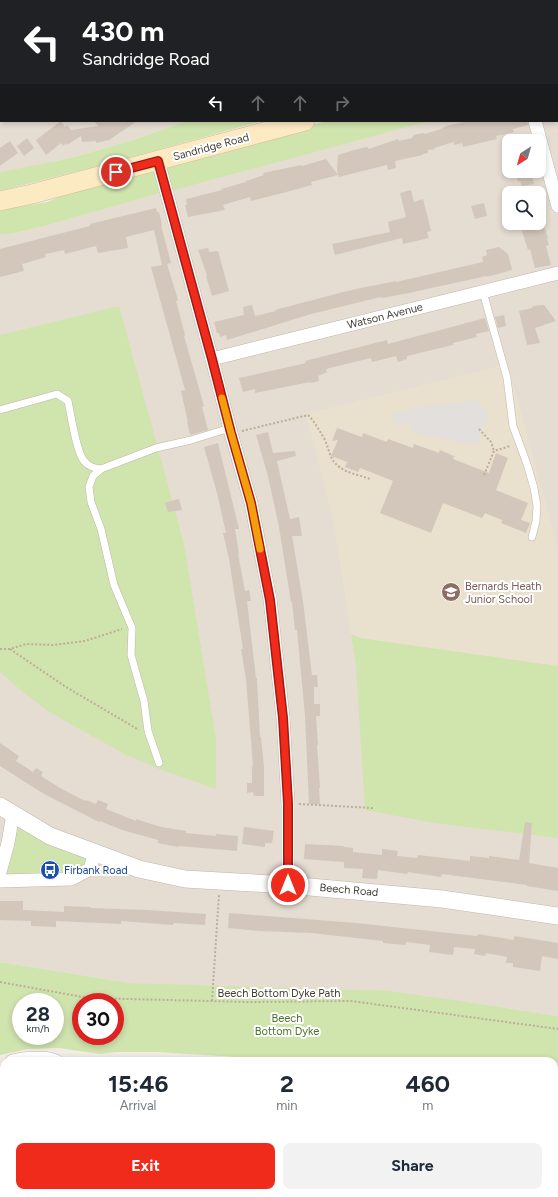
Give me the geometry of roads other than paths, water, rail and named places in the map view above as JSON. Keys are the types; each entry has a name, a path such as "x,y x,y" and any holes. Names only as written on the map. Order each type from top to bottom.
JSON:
{"main road":[{"name":"Sandridge Road","path":"0,201 158,161 301,122"}],"street":[{"path":"535,122 555,184 558,206"},
{"path":"158,161 230,431 251,503 270,600 283,718 288,803 288,885"},
{"name":"Watson Avenue","path":"212,359 558,273"},
{"name":"Beech Road","path":"6,810 50,836 139,869 186,879 288,885 442,899 558,916"},
{"name":"Beech Road","path":"0,872 8,844 6,810"},
{"path":"0,881 71,879 90,869 95,853"}],"lane":[{"path":"484,292 507,378 513,426 534,488 536,521 532,537"},
{"path":"0,410 58,394 68,401 79,452 91,467 101,469"},
{"path":"159,763 149,733 144,701 131,655 132,628 114,585 101,529 91,502 89,487 93,476 101,469 156,448 230,431"}],"place":[{"name":"Bernards Heath Junior School","path":"451,592"},
{"name":"Firbank Road","path":"50,870"}],"park label":[{"name":"Beech Bottom Dyke","path":"287,1024"}]}
